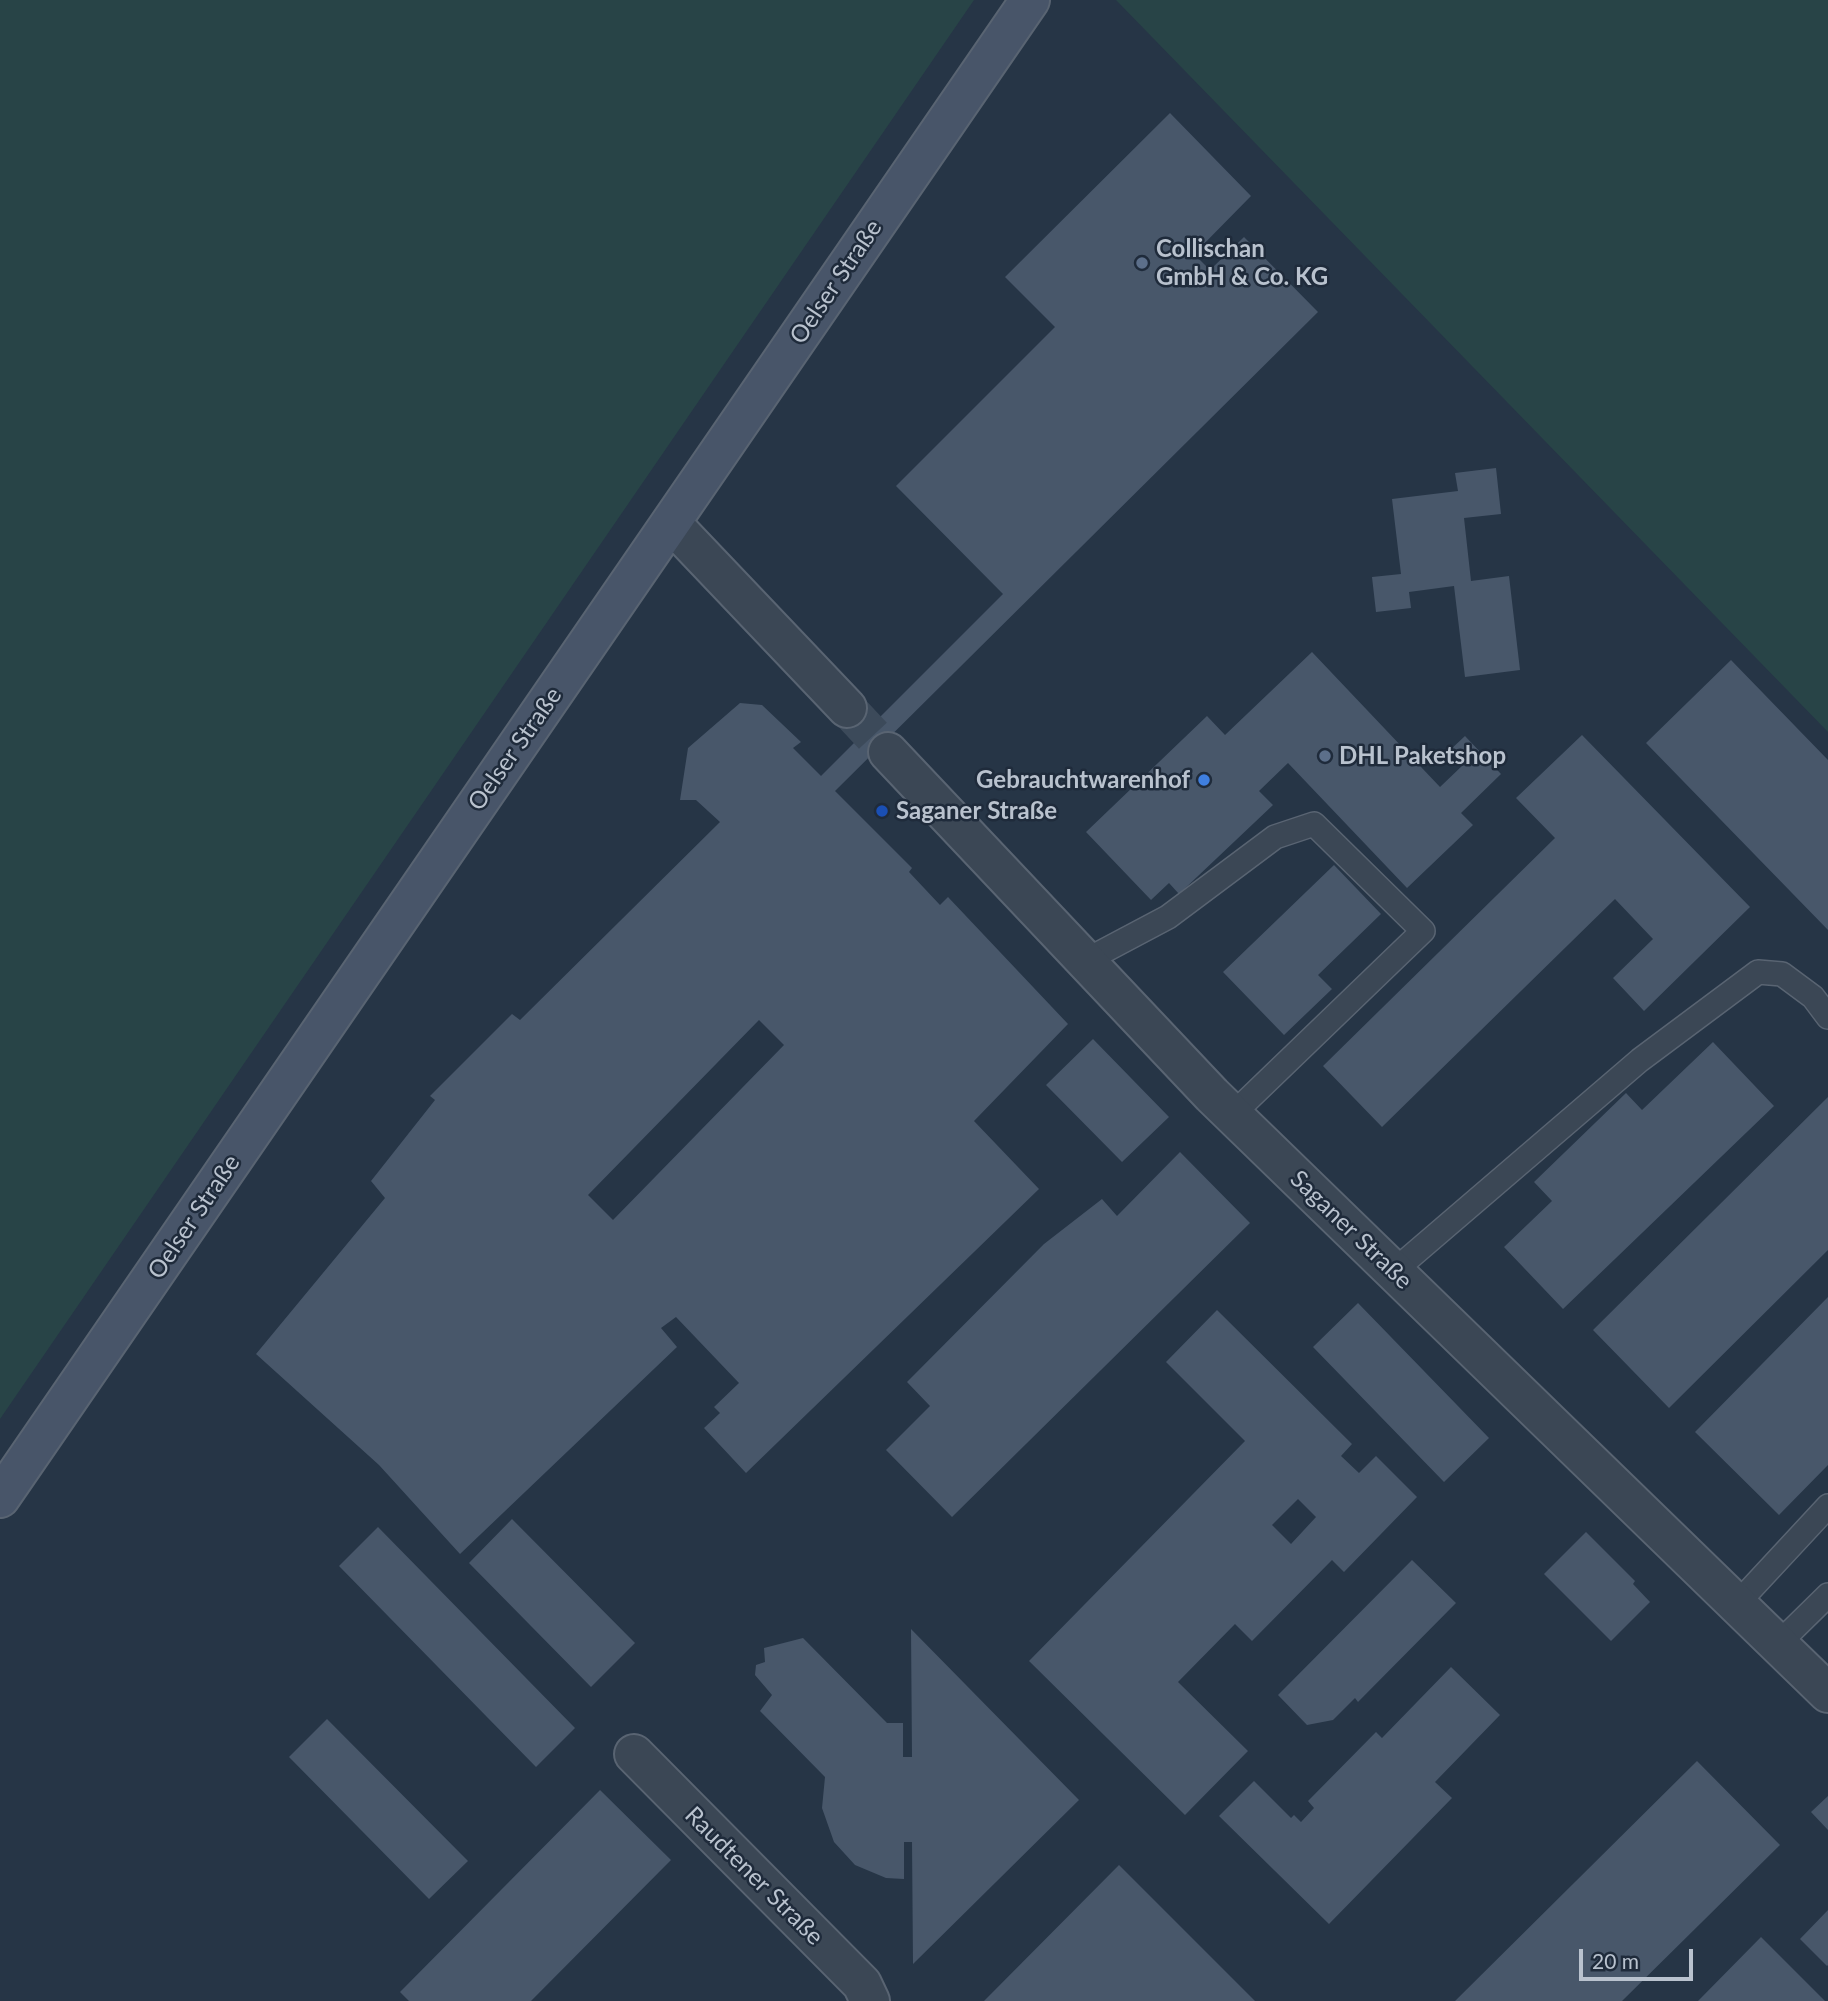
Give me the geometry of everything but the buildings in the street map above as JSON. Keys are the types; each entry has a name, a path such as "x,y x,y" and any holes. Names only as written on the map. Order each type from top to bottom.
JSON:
{"main road":[{"name":"Oelser Straße","path":"0,1498 1030,0"}],"street":[{"path":"671,523 847,708"},
{"name":"Saganer Straße","path":"888,752 1232,1115 1828,1693"},
{"name":"Raudtener Straße","path":"634,1754 862,1984 870,2001"}],"lane":[{"path":"1085,961 1168,917 1275,837 1314,824 1423,931 1232,1115"},
{"path":"1394,1271 1640,1060 1758,972 1782,974 1813,997 1828,1017"},
{"path":"1737,1604 1828,1506"},
{"path":"1778,1644 1828,1595"}],"green space":[{"path":"0,0 974,0 0,1419"},
{"path":"1116,0 1828,0 1828,732"}],"tunnel":[{"path":"847,708 888,752"}],"place":[{"name":"Collischan GmbH & Co. KG","path":"1142,263"},
{"name":"DHL Paketshop","path":"1325,756"},
{"name":"Gebrauchtwarenhof","path":"1204,780"},
{"name":"Saganer Straße","path":"882,811"}]}
